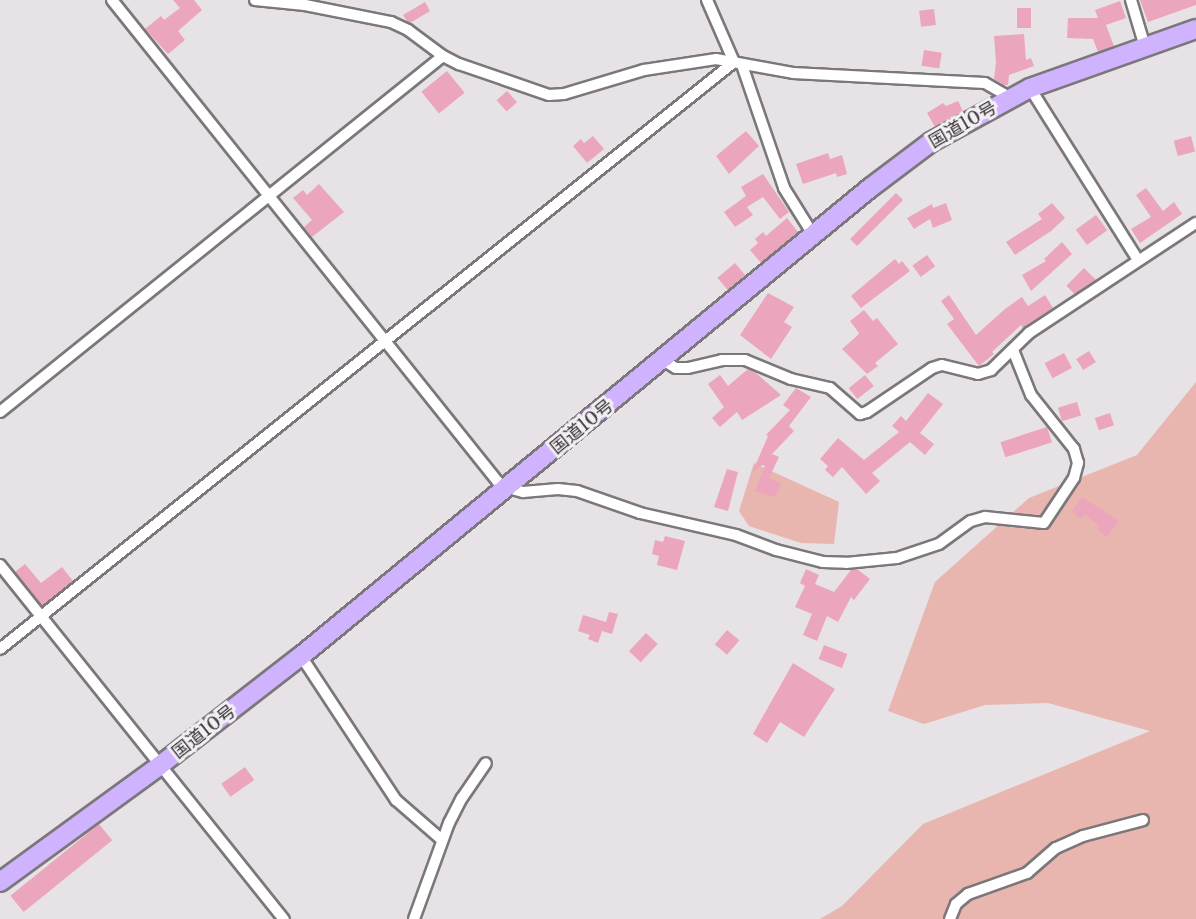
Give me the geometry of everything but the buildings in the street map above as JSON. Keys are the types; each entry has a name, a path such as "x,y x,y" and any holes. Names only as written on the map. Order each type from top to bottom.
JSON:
{"highway":[{"name":"国道10号","path":"0,882 159,766 301,656 870,188 932,142 1030,88 1196,29"}],"street":[{"path":"112,0 498,482 508,488 523,492 558,489 577,491 640,513 736,535 803,557 835,562 897,558 922,551 939,544 971,521 985,518 1044,523 1074,478 1078,463 1074,449 1031,395 1012,350"},
{"path":"255,0 305,5 376,18 408,30 443,56 524,88 549,95 564,94 673,64 716,59 834,77 985,83 1011,98"},
{"path":"707,0 738,64 784,188 814,236"},
{"path":"1131,0 1145,46"},
{"path":"0,412 443,56"},
{"path":"0,649 385,341 738,64"},
{"path":"1030,88 1138,260"},
{"path":"663,360 676,368 688,368 722,360 744,360 791,379 830,388 860,414 867,412 932,368 942,365 978,374 991,370 1029,333 1072,307 1138,260 1196,223"},
{"path":"0,566 280,915 268,919"},
{"path":"301,656 396,800 441,840"},
{"path":"414,919 441,840 462,798 486,763"},
{"path":"950,919 956,904 968,894 1027,873 1056,848 1083,836 1143,820"}],"shaded area":[{"path":"1196,382 1196,919 820,919 842,906 923,824 1150,731 1048,703 985,705 924,724 888,711 935,582 1029,498 1137,455"},
{"path":"754,463 839,502 834,544 801,543 749,526 739,511"}]}
